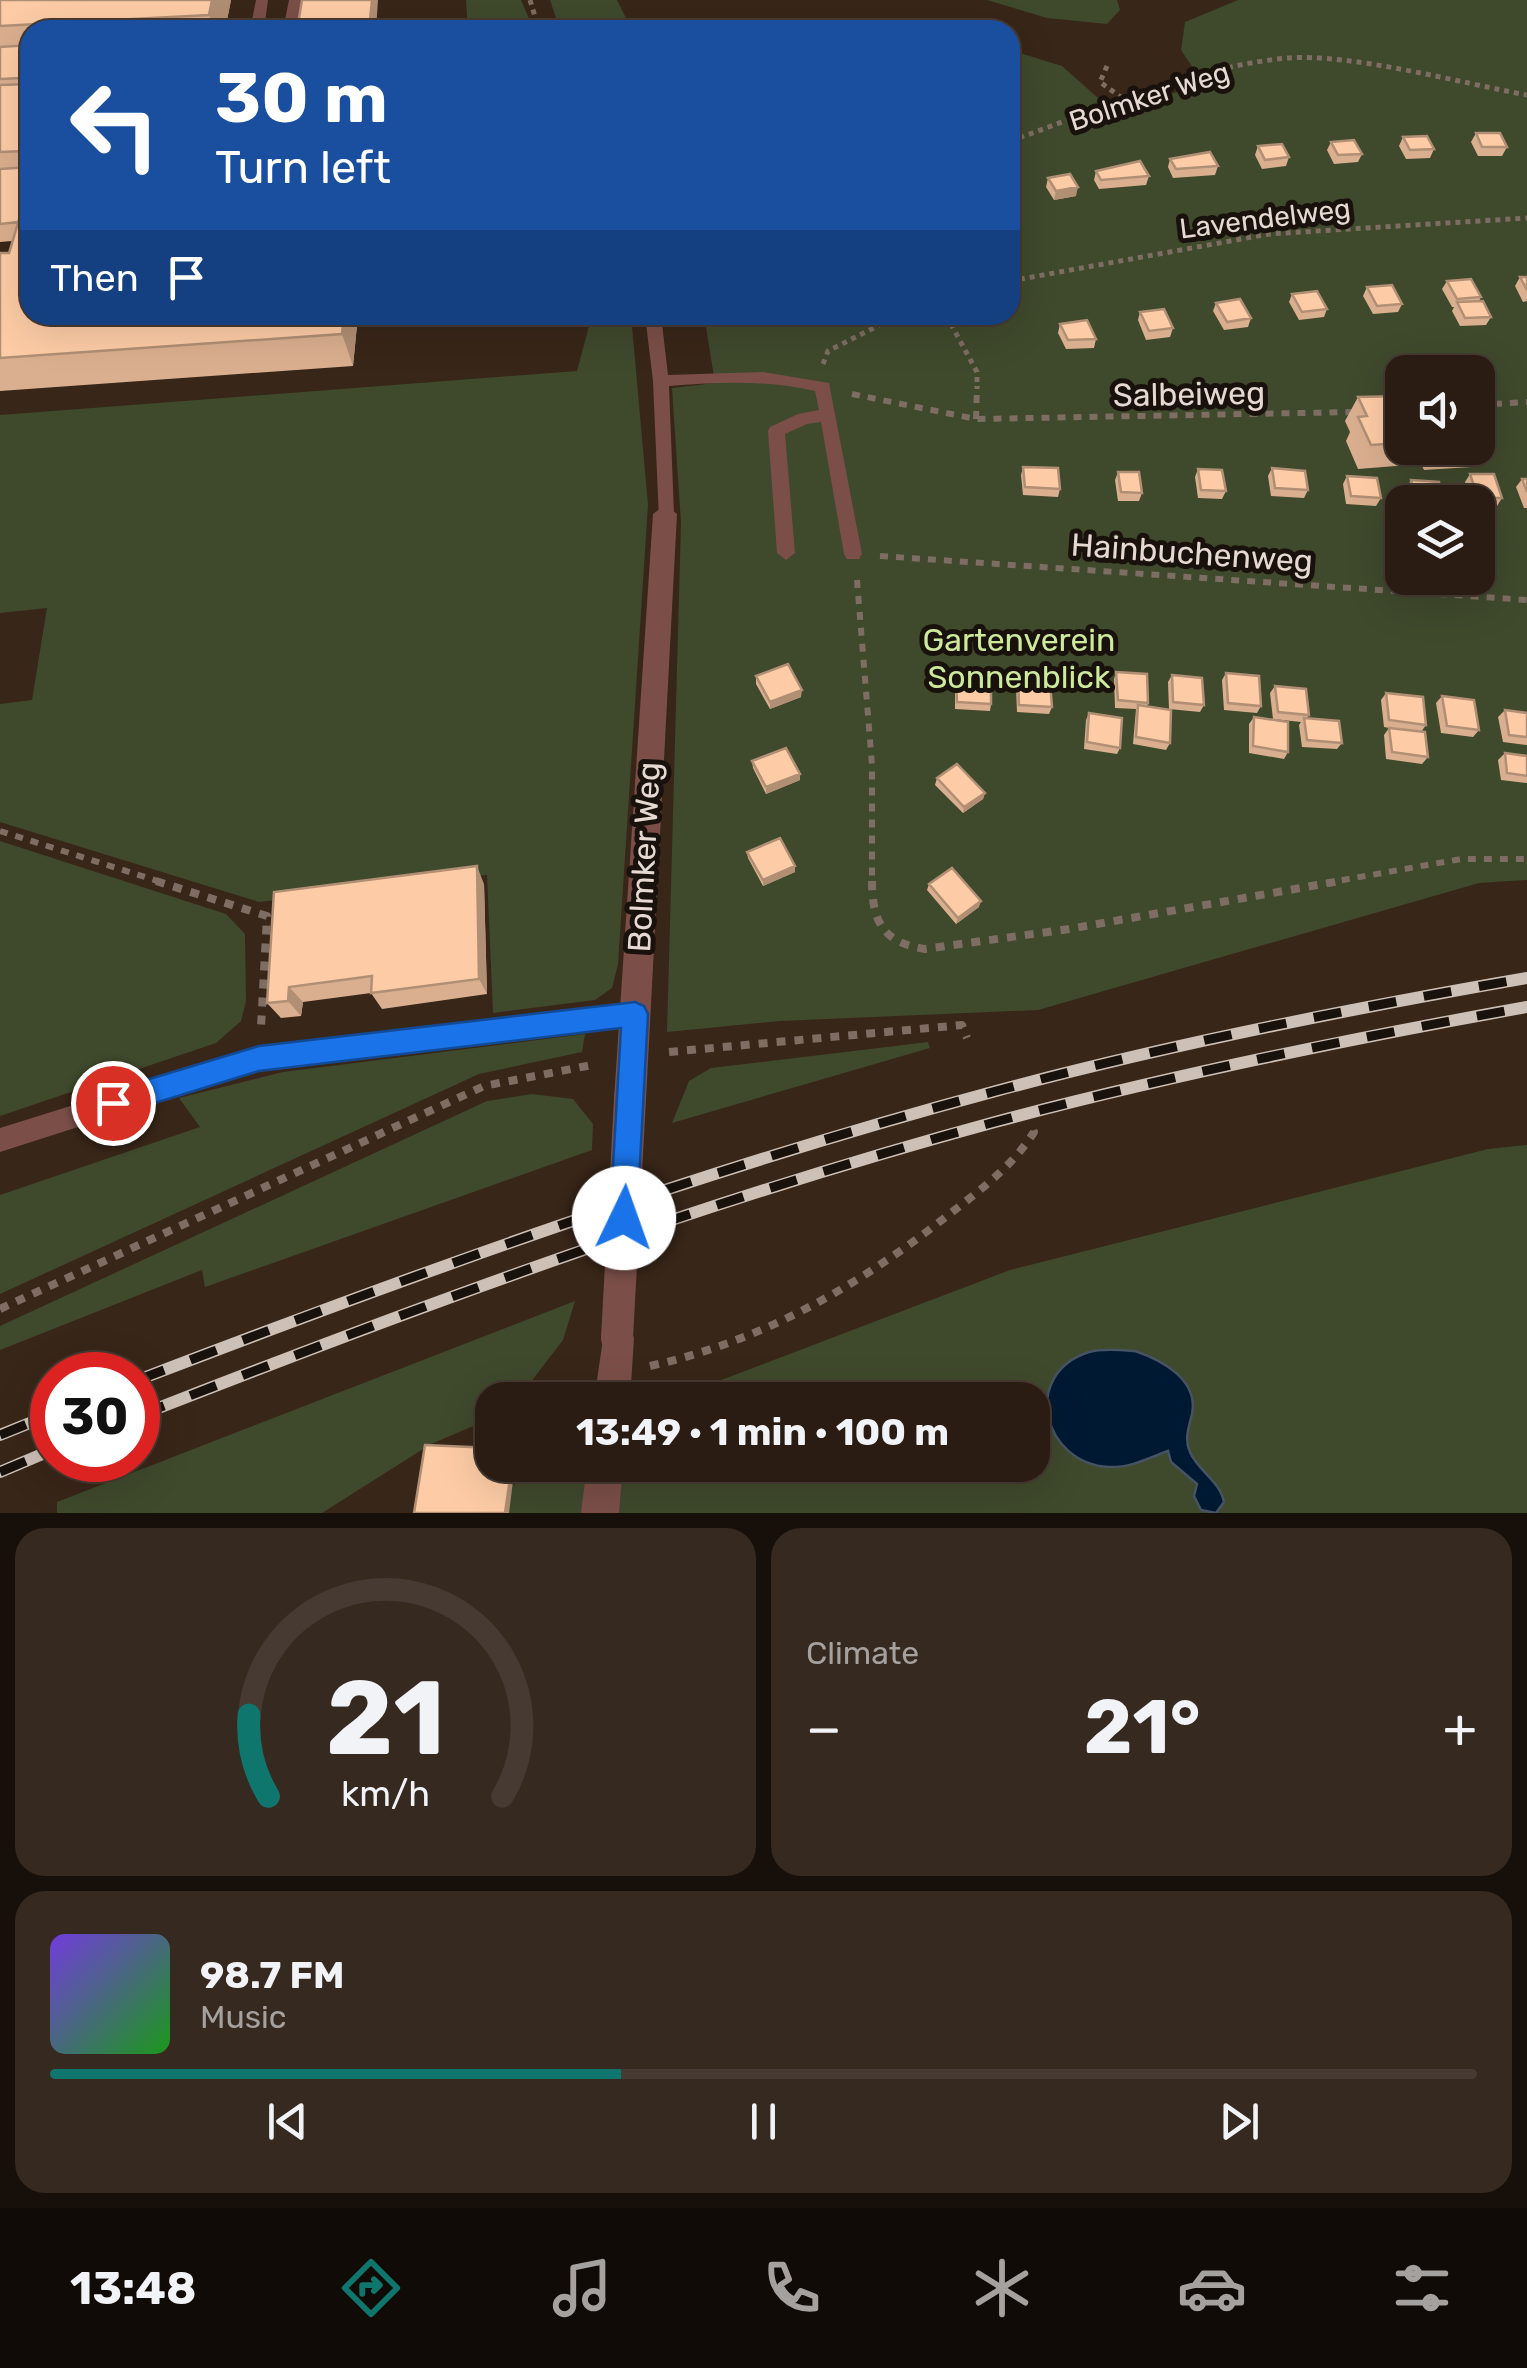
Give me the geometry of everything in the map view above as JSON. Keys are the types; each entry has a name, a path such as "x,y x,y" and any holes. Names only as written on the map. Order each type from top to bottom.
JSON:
{"street":[{"name":"Bolmker Weg","path":"614,1370 665,514"},
{"path":"600,1513 603,1482"}],"lane":[{"name":"Bolmker Weg","path":"654,325 661,381 665,514"},
{"path":"661,381 724,375 785,377 823,387 854,554"},
{"path":"786,553 776,431 804,418 828,416"},
{"path":"0,1140 259,1058 635,1014"}],"path":[{"name":"Bolmker Weg","path":"1020,139 1206,74 1289,58 1350,63 1527,95"},
{"path":"1107,66 1100,82 1128,103"},
{"name":"Lavendelweg","path":"1020,279 1269,234 1527,218"},
{"path":"823,387 822,367 828,351 879,325"},
{"path":"951,325 977,372 976,418"},
{"name":"Salbeiweg","path":"823,387 903,408 976,418 1257,417 1366,411"},
{"path":"1495,404 1527,402"},
{"name":"Hainbuchenweg","path":"854,554 1527,600"},
{"path":"857,577 872,765 872,907 880,930 904,946 925,949 1069,929 1461,859 1527,859"},
{"path":"0,830 267,916 259,1058"},
{"path":"0,1309 484,1086 633,1058 753,1041 962,1025 967,1038"},
{"path":"614,1370 694,1356 744,1338 830,1297 912,1245 1021,1155 1034,1132 1032,1123"}],"green space":[{"path":"466,0 521,0 530,20 467,20"},
{"path":"550,0 617,0 627,20 557,20"},
{"path":"987,0 1117,0 1120,10 1107,24 1047,18"},
{"name":"Gartenverein Sonnenblick","path":"1238,0 1527,0 1527,880 1479,883 1038,1010 780,1021 667,1032 681,523 672,388 715,383 706,325 1020,325 1020,53 1062,66 1115,113 1203,83 1181,50 1185,22"},
{"path":"589,325 632,325 648,505 618,964 612,988 595,1000 493,1013 487,875 259,902 0,822 0,704 32,700 47,608 0,613 0,415 577,371"},
{"path":"0,841 226,914 245,934 246,1001 241,1021 216,1043 0,1116"},
{"path":"585,1034 582,1052 479,1074 0,1294 0,1195 200,1127 179,1098 283,1072"},
{"path":"928,1042 930,1048 672,1123 689,1081 711,1068"},
{"path":"532,1094 573,1099 593,1124 592,1150 205,1287 202,1270 0,1350 0,1326 487,1101"},
{"path":"1527,1145 1527,1513 462,1513 519,1482 1050,1482 1050,1382 716,1382 1010,1270 1488,1149"},
{"path":"575,1301 563,1340 531,1382 475,1382 475,1425 431,1444 322,1513 57,1513 57,1502 109,1482 160,1482 160,1462"}],"water":[{"path":"1135,1351 1156,1360 1184,1381 1193,1402 1188,1447 1222,1495 1224,1502 1216,1513 1201,1510 1194,1496 1197,1484 1171,1462 1168,1451 1132,1464 1109,1467 1086,1462 1068,1451 1055,1435 1050,1422 1054,1379 1067,1363 1089,1352"}],"building":[{"path":"0,0 212,0 209,15 20,20 20,25 0,26"},
{"path":"302,0 372,0 370,20 299,20"},
{"path":"20,46 20,78 0,79 0,47"},
{"path":"20,84 20,151 0,152 0,85"},
{"path":"1476,133 1500,133 1507,147 1482,147"},
{"path":"1427,136 1434,149 1410,150 1403,137"},
{"path":"1354,140 1362,154 1338,155 1331,142"},
{"path":"1282,144 1289,157 1265,160 1258,146"},
{"path":"1210,152 1218,166 1176,169 1170,159"},
{"path":"1140,161 1149,176 1101,180 1096,171"},
{"path":"20,168 18,222 0,224 0,169"},
{"path":"1070,174 1078,187 1056,191 1048,178"},
{"path":"20,216 20,325 343,325 342,334 0,358 0,253 9,253"},
{"path":"1471,279 1481,297 1457,299 1447,281"},
{"path":"1392,285 1402,304 1377,306 1367,287"},
{"path":"1317,291 1327,309 1302,312 1292,294"},
{"path":"1240,299 1251,318 1227,322 1216,303"},
{"path":"1483,301 1491,317 1465,318 1457,302"},
{"path":"1164,309 1173,328 1149,331 1140,312"},
{"path":"1087,320 1096,339 1068,340 1060,324"},
{"path":"1385,396 1385,444 1371,445 1358,417 1367,416 1358,397"},
{"path":"1023,467 1058,468 1060,489 1025,487"},
{"path":"1272,468 1305,471 1308,490 1275,488"},
{"path":"1198,469 1222,470 1226,491 1201,490"},
{"path":"1118,472 1139,472 1142,493 1121,492"},
{"path":"1470,474 1494,474 1502,498 1495,498 1495,485 1474,485"},
{"path":"1347,476 1377,478 1381,498 1351,496"},
{"path":"1411,480 1440,485 1412,485"},
{"path":"788,664 802,690 770,702 756,676"},
{"path":"1116,672 1147,674 1148,703 1118,700"},
{"path":"1226,673 1259,676 1261,706 1228,703"},
{"path":"1172,675 1202,678 1204,705 1173,702"},
{"path":"1018,680 1050,682 1052,707 1019,705"},
{"path":"956,681 991,683 991,704 957,702"},
{"path":"1275,686 1306,689 1309,715 1278,712"},
{"path":"1386,693 1423,697 1426,725 1389,720"},
{"path":"1442,696 1474,700 1479,730 1447,726"},
{"path":"1138,705 1171,710 1170,743 1136,737"},
{"path":"1505,710 1527,713 1527,737 1509,735"},
{"path":"1089,713 1122,718 1120,748 1087,742"},
{"path":"1254,717 1288,722 1288,752 1253,746"},
{"path":"1304,718 1339,721 1342,743 1307,740"},
{"path":"1389,728 1425,732 1428,757 1392,752"},
{"path":"786,748 800,774 766,787 752,761"},
{"path":"1505,753 1527,756 1527,776 1507,773"},
{"path":"957,764 985,793 964,807 937,778"},
{"path":"780,838 795,866 763,880 747,852"},
{"path":"477,866 479,979 371,993 372,976 289,987 288,1001 267,1003 274,892"},
{"path":"952,868 981,901 958,918 929,884"},
{"path":"425,1445 475,1447 475,1482 510,1482 505,1513 414,1513"}],"railway":[{"path":"160,1372 563,1224 887,1121 1194,1043 1527,978"},
{"path":"160,1408 562,1257 886,1153 1193,1073 1527,1007"},
{"path":"0,1435 30,1423"},
{"path":"0,1472 30,1459"}],"route":[{"path":"113,1103 259,1058 635,1014 624,1218"}]}
